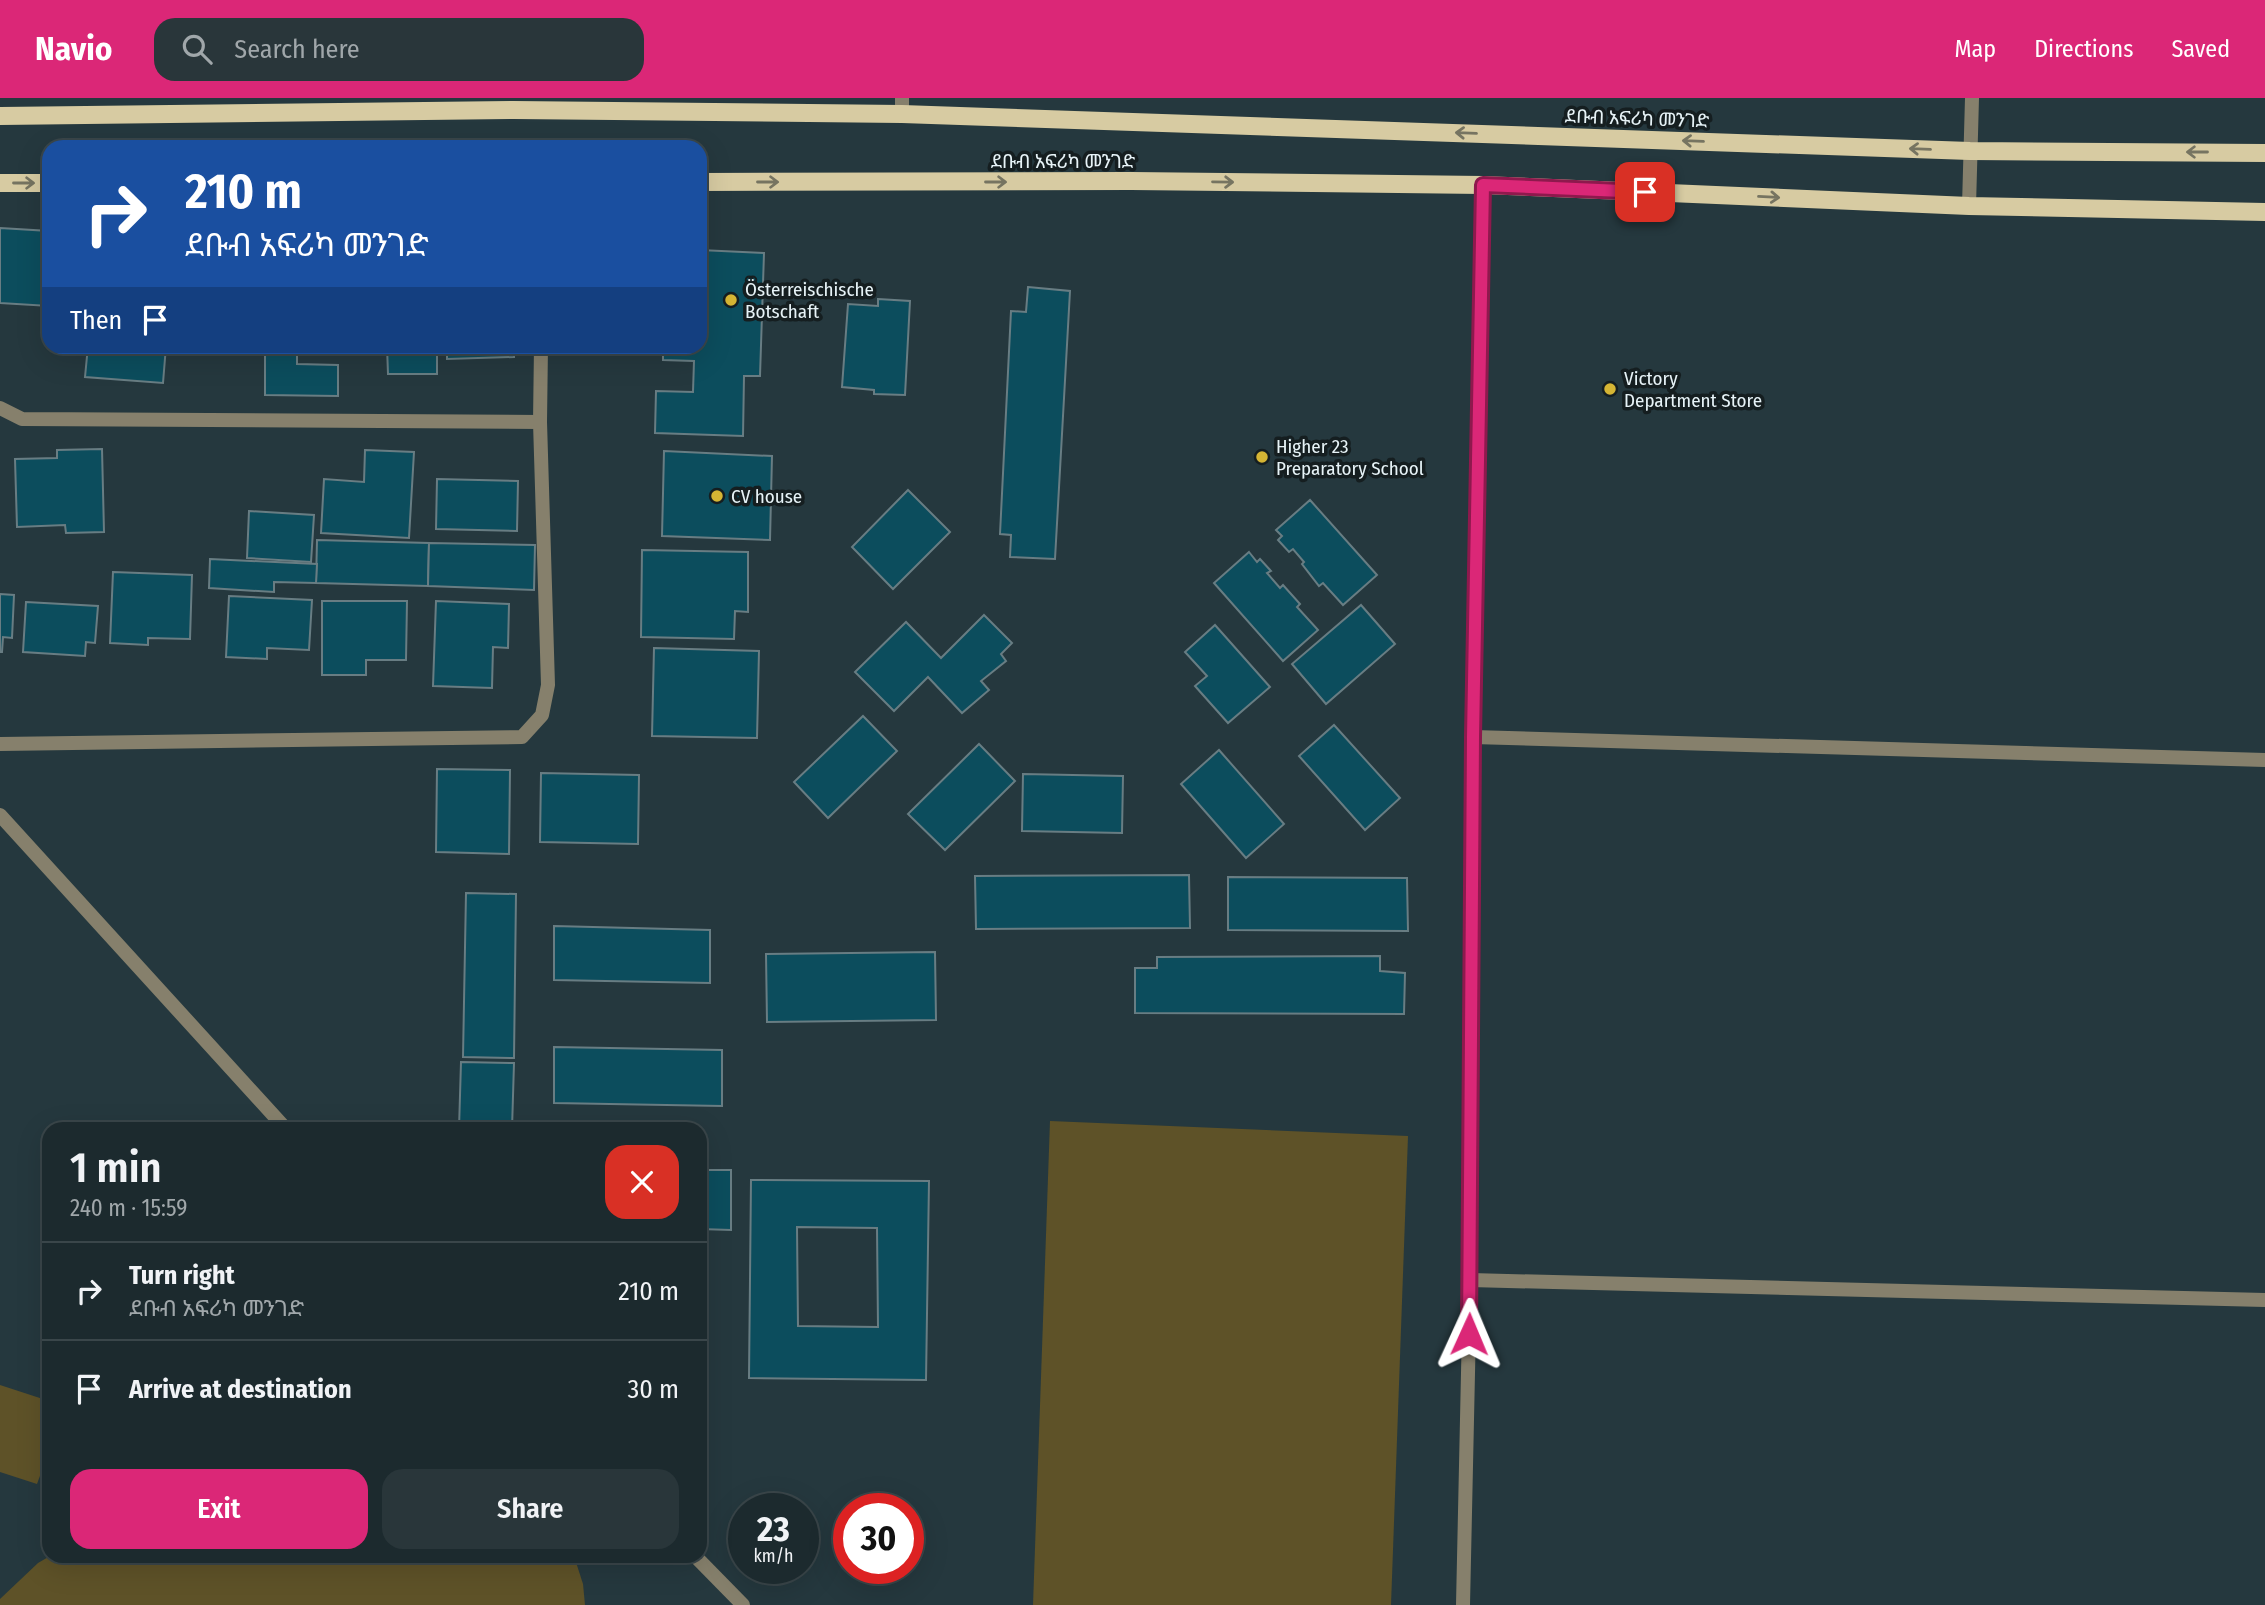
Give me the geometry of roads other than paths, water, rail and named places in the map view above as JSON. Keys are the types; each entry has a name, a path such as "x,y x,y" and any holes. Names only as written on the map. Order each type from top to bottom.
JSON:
{"main road":[{"name":"ደቡብ አፍሪካ መንገድ","path":"0,116 902,106 1970,151 2265,153"},
{"name":"ደቡብ አፍሪካ መንገድ","path":"707,182 1131,181 1483,185 1969,206 2265,212"},
{"path":"0,183 42,183"}],"street":[{"path":"1969,206 1972,98"},
{"path":"1463,1605 1470,1280 1473,737 1483,185"},
{"path":"0,744 522,737 542,715 548,685 540,422 541,354"},
{"path":"0,408 22,419 540,422"},
{"path":"1473,737 2265,760"},
{"path":"0,815 280,1122"},
{"path":"1470,1280 2265,1300"},
{"path":"702,1563 743,1605"}],"place":[{"name":"Österreischische Botschaft","path":"731,300"},
{"name":"Victory Department Store","path":"1610,389"},
{"name":"Higher 23 Preparatory School","path":"1262,457"},
{"name":"CV house","path":"717,496"}]}
